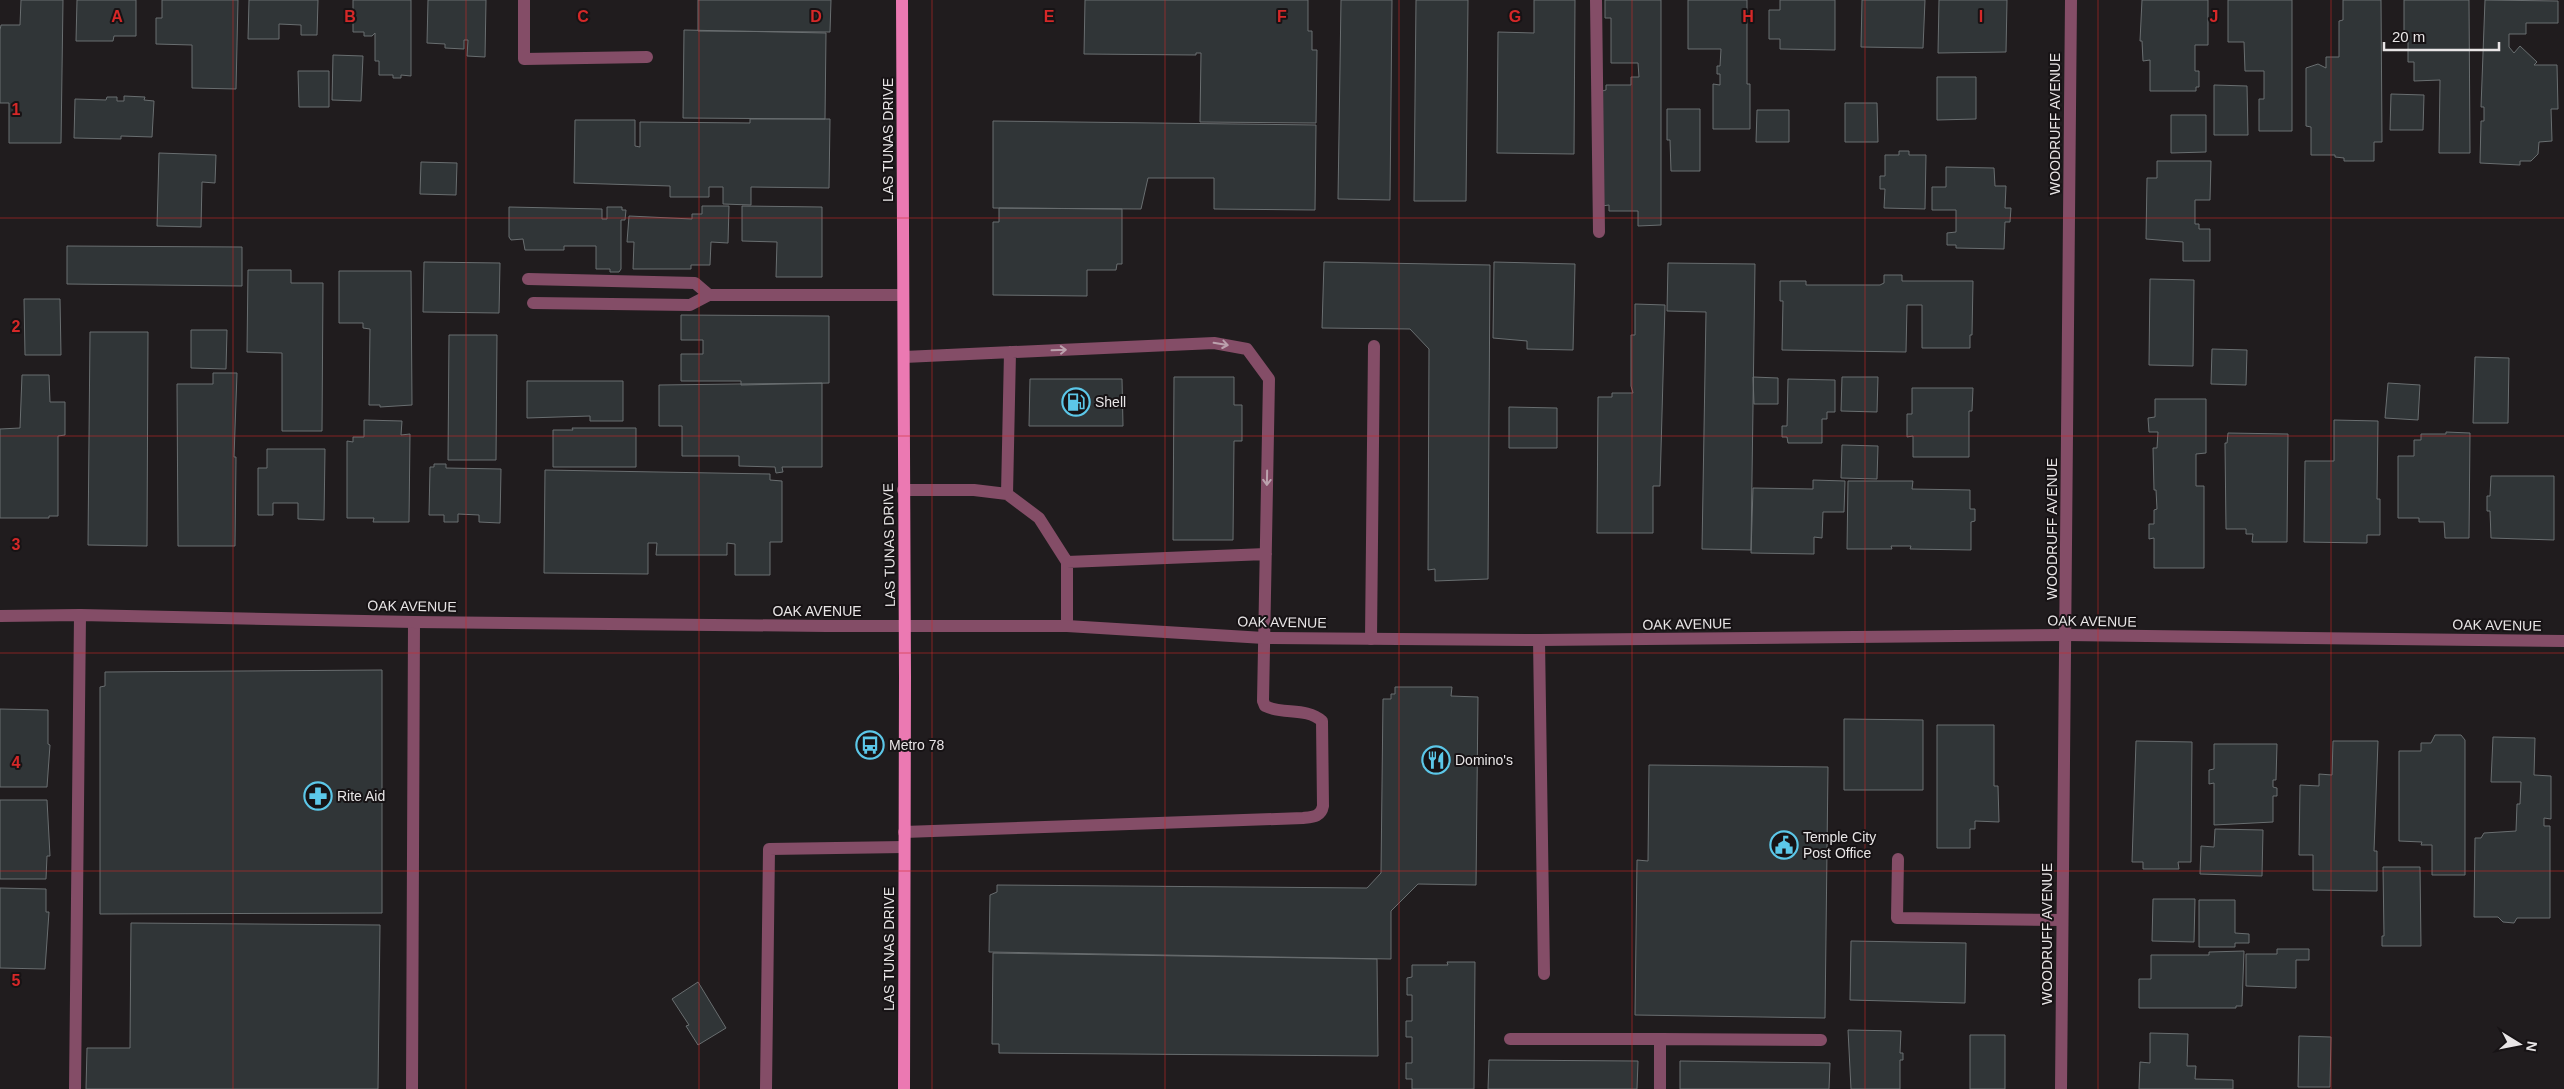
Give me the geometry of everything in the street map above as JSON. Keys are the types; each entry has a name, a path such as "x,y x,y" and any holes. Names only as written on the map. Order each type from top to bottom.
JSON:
{"main road":[{"name":"LAS TUNAS DRIVE","path":"902,0 905,626 904,1089"}],"street":[{"path":"524,0 524,59 648,57"},
{"path":"1596,0 1600,232"},
{"name":"WOODRUFF AVENUE","path":"2062,1089 2071,0"},
{"path":"528,279 695,283 709,296"},
{"path":"533,303 690,304 709,296 904,295"},
{"path":"904,357 1214,343 1246,349 1269,379 1264,638 1265,706 1273,710 1311,714 1322,721 1323,806 1322,811 1317,816 1274,820 904,832"},
{"path":"1371,639 1374,346"},
{"path":"1007,494 1010,352"},
{"path":"903,490 974,490 1007,494 1039,518 1067,562 1066,626"},
{"path":"1067,562 1266,554"},
{"path":"75,1089 80,615"},
{"name":"OAK AVENUE","path":"0,616 80,615 414,622 1066,626 1264,638 1539,640 2066,635 2564,640"},
{"path":"412,1089 414,622"},
{"path":"1539,640 1544,974"},
{"path":"766,1089 769,849 904,847"},
{"path":"1898,859 1897,918 2062,920"},
{"path":"1510,1039 1821,1040"},
{"path":"1660,1040 1660,1089"}],"building":[{"path":"21,0 63,0 61,143 9,143 9,103 0,103 0,30 1,25 20,25"},
{"path":"77,0 136,0 136,36 114,36 113,41 76,41"},
{"path":"162,0 238,0 236,89 192,88 192,45 156,44 156,18 162,18"},
{"path":"249,0 318,0 317,35 301,35 301,25 279,24 279,39 248,39"},
{"path":"353,0 411,0 411,76 401,75 401,78 393,78 393,75 379,75 379,61 375,61 375,33 372,36 364,36 364,32 353,32"},
{"path":"428,0 486,0 485,57 467,56 468,40 464,40 464,49 445,48 445,44 427,43"},
{"path":"698,0 831,0 830,32 698,31"},
{"path":"1085,0 1308,0 1308,31 1312,31 1312,50 1317,50 1316,123 1200,122 1201,53 1196,53 1196,55 1084,54"},
{"path":"1341,0 1392,0 1390,200 1338,199"},
{"path":"1416,0 1468,0 1466,201 1414,201"},
{"path":"1534,0 1575,0 1574,154 1497,153 1498,32 1534,33"},
{"path":"1605,0 1661,0 1661,225 1638,226 1638,211 1609,211 1609,205 1602,206 1602,91 1606,90 1606,85 1631,85 1631,77 1639,77 1638,63 1611,63 1611,18 1605,18"},
{"path":"1688,0 1747,0 1747,84 1750,84 1750,129 1713,129 1713,84 1720,85 1720,74 1717,74 1717,66 1720,66 1721,49 1688,49"},
{"path":"1780,0 1835,0 1835,50 1780,49 1780,39 1769,39 1769,10 1780,10"},
{"path":"1862,0 1925,0 1923,48 1861,47"},
{"path":"1939,0 2007,0 2006,52 1938,53"},
{"path":"2142,0 2208,0 2208,45 2195,45 2195,71 2199,71 2199,87 2196,87 2196,91 2150,91 2150,60 2143,61 2142,41 2140,41"},
{"path":"2228,0 2292,0 2292,131 2259,131 2259,99 2264,99 2264,71 2245,71 2244,42 2228,42"},
{"path":"2343,0 2381,0 2382,142 2374,142 2374,161 2344,161 2344,158 2335,157 2335,155 2311,155 2311,127 2306,126 2306,68 2318,64 2326,68 2326,57 2339,57 2339,21 2343,20"},
{"path":"2404,0 2469,0 2470,153 2439,153 2440,80 2414,81 2414,62 2408,62 2408,41 2404,41"},
{"path":"2485,0 2558,1 2558,23 2526,23 2526,34 2509,34 2509,47 2514,53 2520,46 2537,62 2534,65 2557,65 2558,109 2551,109 2552,141 2539,142 2538,154 2531,161 2520,161 2520,165 2480,163 2481,121 2484,121 2484,107 2481,107"},
{"path":"684,30 826,33 825,119 683,118"},
{"path":"333,55 363,56 361,101 332,100"},
{"path":"298,71 329,71 329,107 299,107"},
{"path":"1937,77 1976,77 1976,119 1937,120"},
{"path":"2214,85 2247,86 2248,135 2214,135"},
{"path":"2391,94 2424,95 2423,130 2390,130"},
{"path":"124,96 145,97 144,100 154,101 152,137 121,136 121,139 74,138 75,99 106,100 107,97 117,97 117,101 124,101"},
{"path":"1845,103 1877,103 1878,142 1845,142"},
{"path":"1667,109 1700,109 1700,171 1671,171 1670,140 1667,140"},
{"path":"1757,110 1789,110 1789,142 1756,142"},
{"path":"2171,115 2206,115 2206,152 2171,153"},
{"path":"750,119 830,119 829,188 751,187 751,205 723,204 723,187 709,187 709,197 670,197 670,186 574,183 575,120 635,120 635,146 640,147 640,122 750,123"},
{"path":"993,121 1316,125 1315,210 1214,209 1214,178 1148,178 1141,209 993,208"},
{"path":"1899,151 1909,151 1909,155 1926,155 1925,209 1884,208 1885,189 1880,189 1880,176 1885,176 1885,155 1899,155"},
{"path":"159,153 216,155 215,183 202,182 201,227 157,226"},
{"path":"2157,161 2211,161 2210,200 2195,200 2195,224 2199,224 2199,229 2210,229 2210,261 2183,261 2183,242 2146,239 2147,178 2157,178"},
{"path":"421,162 457,163 456,195 420,194"},
{"path":"1946,167 1994,168 1995,186 2006,186 2005,208 2011,208 2010,222 2005,222 2004,249 1956,248 1956,245 1947,245 1947,233 1956,232 1956,210 1932,210 1932,187 1946,187"},
{"path":"702,206 729,206 728,243 711,242 710,265 691,265 691,269 633,269 634,242 627,242 629,216 692,219 692,214 702,214"},
{"path":"742,206 822,207 822,277 776,277 777,242 742,241"},
{"path":"509,207 602,209 602,219 607,219 607,207 622,207 622,210 626,210 625,220 621,220 621,269 619,272 610,272 610,269 596,269 596,246 564,246 564,250 525,250 523,239 511,240 509,237"},
{"path":"999,208 1122,209 1122,264 1117,264 1116,270 1087,270 1087,296 993,295 993,222 999,222"},
{"path":"67,246 242,247 242,286 67,284"},
{"path":"424,262 500,263 499,313 423,312"},
{"path":"1324,262 1490,265 1488,579 1435,581 1435,569 1428,570 1429,349 1410,329 1322,328"},
{"path":"1494,262 1575,264 1573,350 1527,349 1527,341 1493,338"},
{"path":"1668,263 1755,264 1751,550 1702,549 1706,312 1667,311"},
{"path":"248,270 291,270 291,283 323,283 322,431 282,431 282,353 247,352"},
{"path":"339,271 411,271 412,405 380,407 380,405 369,405 370,329 363,328 363,323 339,323"},
{"path":"1884,275 1902,275 1902,281 1973,281 1970,348 1922,348 1922,305 1907,305 1906,352 1782,350 1783,301 1780,301 1780,281 1806,281 1806,285 1880,285 1884,283"},
{"path":"2150,279 2194,280 2193,366 2149,365"},
{"path":"24,299 60,299 61,355 25,355"},
{"path":"1635,304 1665,305 1660,486 1653,486 1653,533 1597,533 1598,397 1612,397 1612,393 1633,393 1631,386 1631,335 1635,335"},
{"path":"681,315 829,316 829,383 741,385 741,381 681,381 681,354 703,354 703,340 681,340"},
{"path":"191,330 227,330 226,369 191,368"},
{"path":"90,332 148,332 147,546 88,545"},
{"path":"449,335 497,335 496,460 448,460"},
{"path":"2212,349 2247,350 2246,385 2211,384"},
{"path":"2475,357 2509,358 2508,423 2473,423"},
{"path":"213,373 237,373 234,457 236,457 235,546 178,546 177,384 213,384"},
{"path":"22,375 49,375 50,402 65,402 65,435 58,436 58,516 49,516 49,518 0,518 0,429 20,428"},
{"path":"1174,377 1234,377 1234,405 1242,405 1242,441 1234,441 1233,540 1173,540"},
{"path":"1753,377 1778,378 1778,404 1754,404"},
{"path":"1842,377 1878,377 1877,412 1841,411"},
{"path":"1030,379 1122,379 1123,426 1029,426"},
{"path":"1788,379 1835,380 1835,412 1827,412 1827,419 1822,419 1822,443 1788,443 1787,437 1782,437 1782,426 1787,426"},
{"path":"527,381 623,381 623,421 590,421 590,416 527,418"},
{"path":"822,383 822,467 782,467 783,472 776,473 775,467 739,466 739,456 682,456 682,426 659,426 659,385"},
{"path":"2388,383 2420,385 2418,420 2385,418"},
{"path":"1912,388 1973,388 1972,411 1969,411 1969,457 1913,457 1913,436 1907,437 1907,414 1912,414"},
{"path":"2155,399 2206,399 2206,453 2196,454 2196,486 2204,486 2204,568 2154,568 2154,538 2149,539 2149,524 2154,524 2154,510 2157,509 2156,490 2154,490 2153,448 2157,448 2158,432 2149,432 2148,418 2155,417"},
{"path":"1509,407 1557,408 1557,448 1509,448"},
{"path":"364,420 402,421 401,435 410,434 409,522 373,522 374,518 347,518 347,441 353,442 353,437 364,437"},
{"path":"2334,420 2378,421 2377,499 2380,499 2380,535 2367,535 2367,543 2304,542 2305,461 2334,461"},
{"path":"572,428 636,428 636,467 553,467 553,430 573,430"},
{"path":"2446,432 2470,433 2469,538 2445,538 2444,522 2419,522 2419,518 2398,518 2398,456 2414,456 2414,440 2421,440 2421,434 2446,434"},
{"path":"2228,433 2288,434 2287,542 2252,542 2253,534 2246,534 2246,529 2226,529 2225,443 2227,443"},
{"path":"1842,445 1878,446 1877,479 1841,478"},
{"path":"267,449 325,449 324,520 298,519 298,503 273,503 273,515 258,515 258,468 267,468"},
{"path":"434,464 446,464 446,468 501,469 500,523 479,522 479,515 458,514 458,522 444,522 444,515 429,515 430,467 434,467"},
{"path":"545,470 770,474 770,480 782,481 782,542 770,542 770,575 735,575 735,544 727,543 727,555 656,555 657,543 648,543 648,574 544,573"},
{"path":"2491,476 2554,476 2554,540 2491,538 2490,511 2487,511 2487,496 2490,496"},
{"path":"1813,480 1845,481 1844,512 1823,512 1822,538 1814,537 1814,554 1751,553 1753,488 1813,489"},
{"path":"1848,481 1913,481 1912,489 1970,490 1970,509 1975,509 1975,521 1971,522 1971,550 1910,549 1911,546 1891,546 1892,549 1847,549"},
{"path":"382,670 382,913 100,914 100,687 105,686 105,672"},
{"path":"1395,687 1452,687 1451,696 1478,697 1476,885 1418,884 1391,911 1391,959 989,952 990,895 997,892 997,885 1367,888 1381,873 1383,699 1391,699 1391,694 1395,694"},
{"path":"0,709 48,710 48,744 50,745 47,787 0,787"},
{"path":"1844,719 1923,720 1923,790 1844,790"},
{"path":"1937,725 1994,725 1994,786 1998,786 1999,822 1975,821 1975,829 1970,829 1970,848 1937,848"},
{"path":"2435,735 2461,735 2465,740 2465,875 2432,875 2432,845 2421,845 2422,842 2399,841 2399,751 2421,751 2421,743 2431,743"},
{"path":"2493,737 2535,738 2534,775 2551,776 2551,819 2544,818 2544,826 2550,826 2550,918 2517,918 2514,923 2503,922 2498,917 2474,917 2475,838 2481,838 2484,833 2516,831 2517,804 2520,804 2521,782 2491,782"},
{"path":"2136,741 2192,742 2191,862 2178,862 2179,869 2143,869 2143,862 2132,862"},
{"path":"2333,741 2378,741 2374,851 2377,851 2377,891 2313,890 2313,855 2299,855 2300,785 2319,786 2319,774 2332,775"},
{"path":"2214,744 2277,744 2276,780 2273,780 2273,787 2277,788 2277,796 2273,796 2273,822 2214,825 2214,783 2209,784 2209,770 2214,769"},
{"path":"1649,765 1828,767 1825,1018 1635,1015 1637,860 1648,861"},
{"path":"0,800 47,800 50,856 47,856 46,879 0,879"},
{"path":"2215,829 2263,830 2262,876 2200,874 2201,846 2214,847"},
{"path":"2383,867 2420,867 2421,946 2382,946 2382,936 2384,936"},
{"path":"0,888 46,889 46,912 49,912 45,969 0,968"},
{"path":"2153,899 2195,899 2194,942 2152,941"},
{"path":"2199,900 2235,900 2235,933 2249,934 2249,943 2235,943 2235,947 2199,947"},
{"path":"131,923 380,925 378,1089 86,1089 87,1048 130,1048"},
{"path":"1851,941 1966,943 1965,1003 1850,1000"},
{"path":"2277,949 2309,949 2309,960 2296,960 2296,988 2246,986 2246,954 2277,954"},
{"path":"2244,951 2242,1006 2236,1006 2236,1008 2139,1008 2139,979 2151,979 2151,955 2209,955 2209,952"},
{"path":"993,953 1377,959 1378,1056 999,1053 999,1044 992,1044"},
{"path":"1447,962 1475,962 1474,1089 1412,1089 1412,1079 1406,1079 1406,1063 1412,1063 1412,1037 1406,1037 1406,1021 1412,1021 1412,995 1407,995 1407,978 1412,977 1412,965 1448,965"},
{"path":"698,982 726,1028 698,1045 686,1026 689,1025 672,999"},
{"path":"1848,1030 1901,1031 1900,1053 1903,1053 1903,1060 1900,1060 1900,1089 1851,1089"},
{"path":"2150,1033 2188,1034 2187,1066 2196,1066 2195,1079 2233,1080 2233,1089 2139,1089 2140,1062 2150,1063"},
{"path":"1970,1035 2005,1035 2005,1089 1970,1089"},
{"path":"2299,1036 2331,1037 2330,1087 2298,1087"},
{"path":"1489,1060 1638,1061 1637,1089 1488,1089"},
{"path":"1680,1061 1830,1063 1829,1089 1680,1089"}],"place":[{"name":"Shell","path":"1076,402"},
{"name":"Metro 78","path":"870,745"},
{"name":"Domino's","path":"1436,760"},
{"name":"Rite Aid","path":"318,796"},
{"name":"Temple City Post Office","path":"1784,845"}]}
